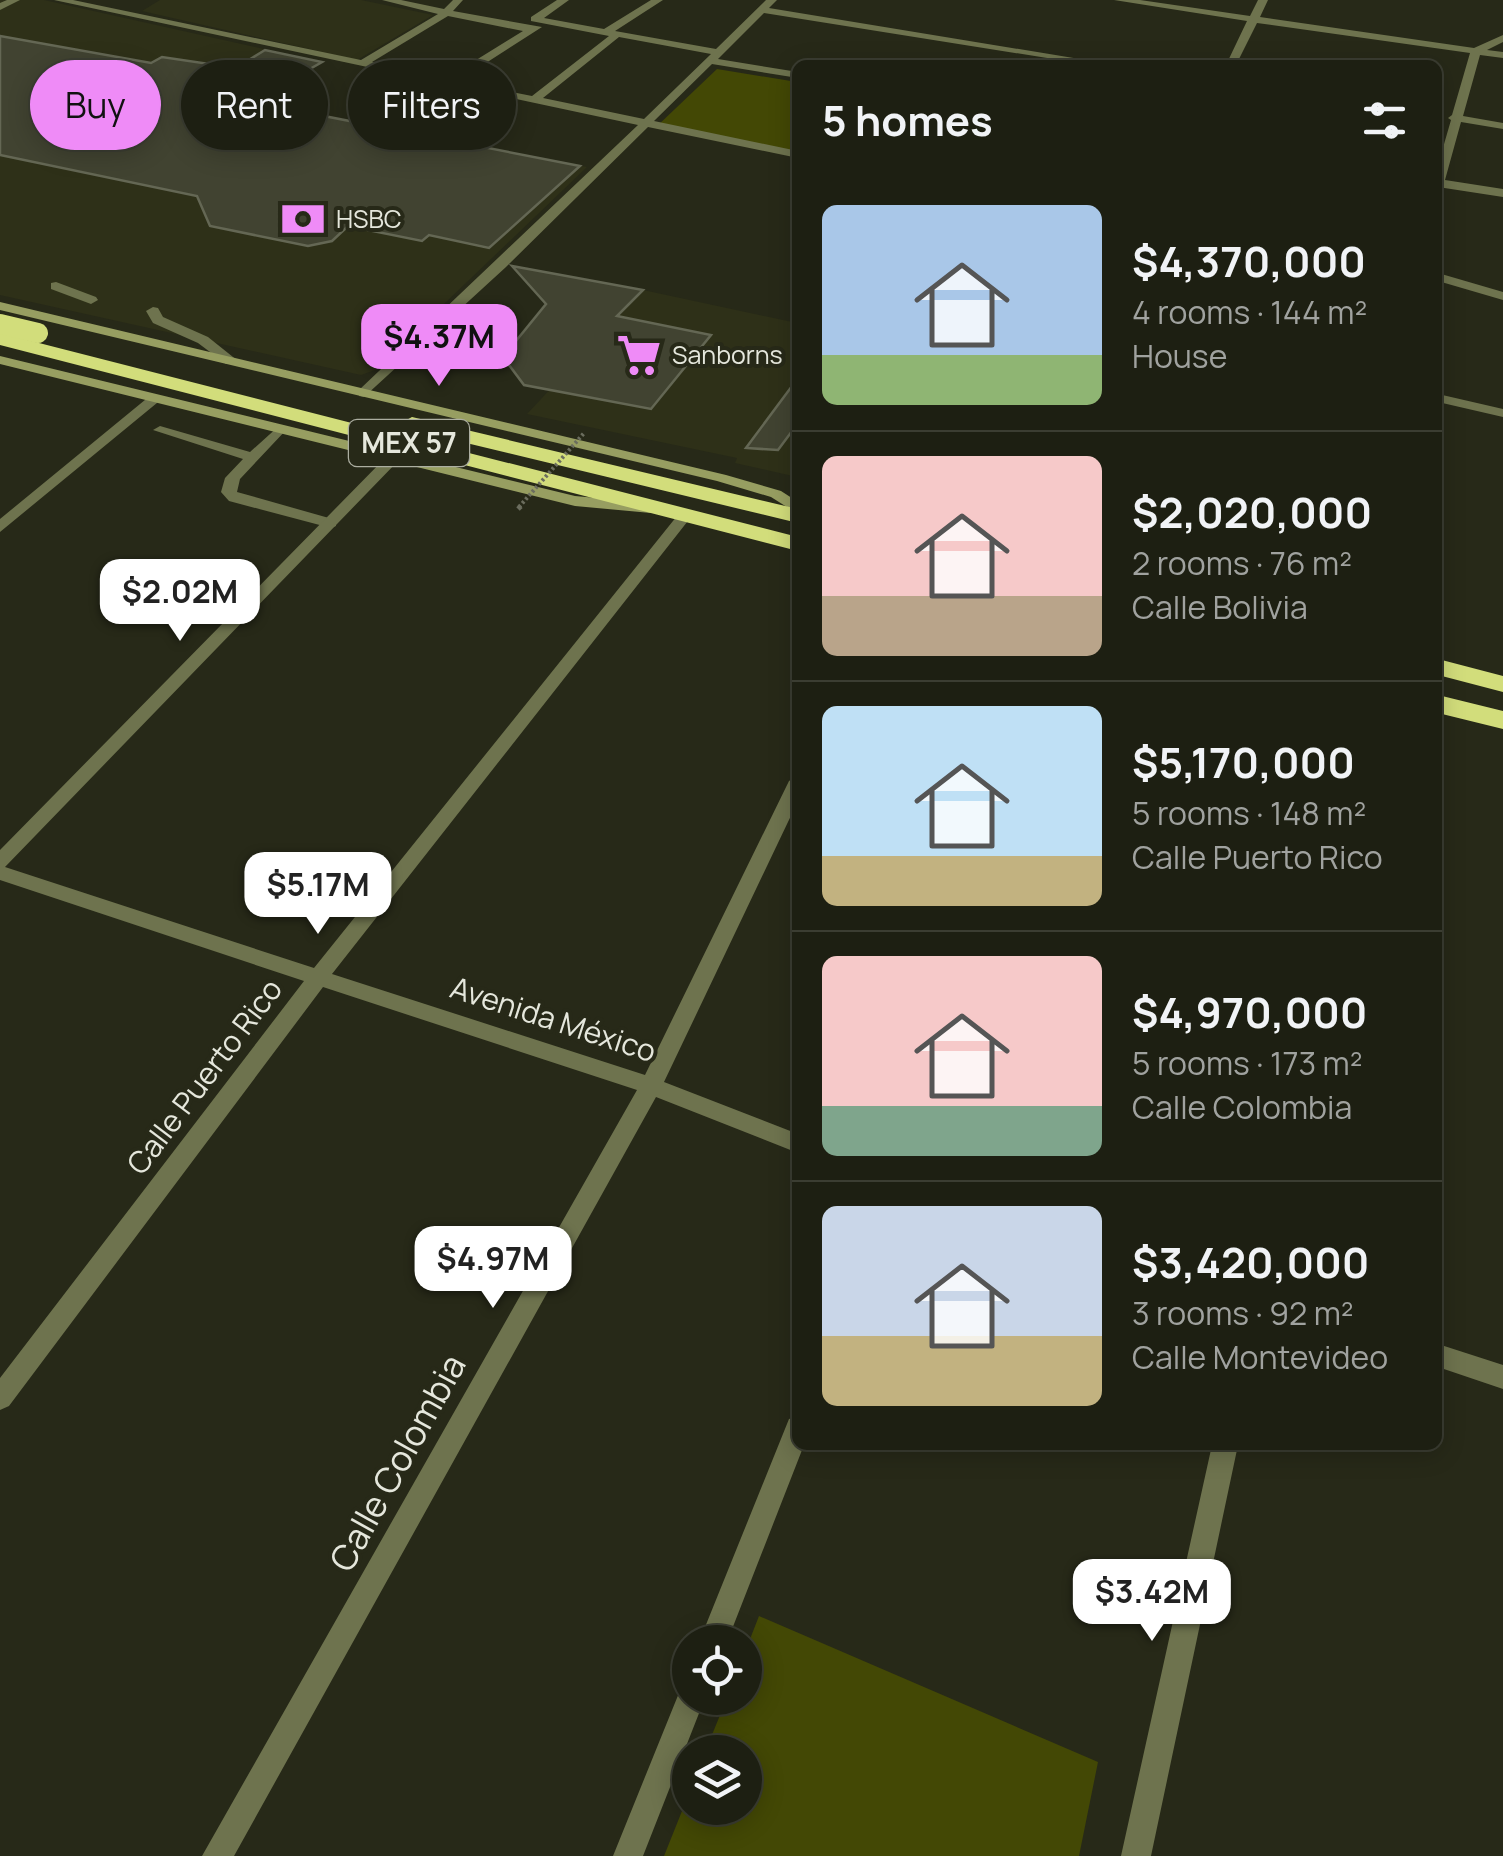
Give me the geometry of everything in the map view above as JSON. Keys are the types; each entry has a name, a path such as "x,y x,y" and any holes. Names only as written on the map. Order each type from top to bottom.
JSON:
{"highway":[{"name":"MEX 57","path":"0,324 14,338 792,542"},
{"name":"MEX 57","path":"14,338 792,512"},
{"path":"1442,668 1503,681"},
{"path":"1442,705 1503,720"}],"street":[{"path":"0,7 14,0"},
{"path":"58,0 348,61"},
{"path":"121,14 144,0"},
{"path":"387,0 446,13 610,34 792,74"},
{"path":"369,60 446,13 458,0"},
{"path":"482,60 537,24 564,0"},
{"path":"534,100 610,34 658,0"},
{"path":"1119,0 1503,55"},
{"path":"1233,60 1263,0"},
{"path":"364,393 769,3 1083,60"},
{"path":"1442,167 1476,51 1503,38"},
{"path":"516,96 792,155"},
{"path":"1454,118 1503,126"},
{"path":"1442,184 1503,193"},
{"path":"1442,278 1503,296"},
{"path":"56,286 91,300"},
{"path":"0,306 721,478 776,494 792,508"},
{"path":"153,311 158,320 192,334 231,361"},
{"path":"14,338 56,318"},
{"path":"0,360 575,500 674,512"},
{"path":"0,527 156,398"},
{"path":"1442,399 1503,413"},
{"path":"280,429 229,486 234,498 331,523"},
{"path":"160,430 252,457"},
{"path":"0,862 394,458"},
{"name":"Calle Puerto Rico","path":"0,1398 674,512"},
{"name":"Calle Colombia","path":"217,1856 650,1086 792,793"},
{"name":"Avenida México","path":"0,873 650,1086 792,1142"},
{"path":"1442,1357 1503,1377"},
{"path":"719,1625 792,1443"},
{"path":"1136,1856 1224,1450"},
{"path":"628,1856 684,1715"}],"path":[{"path":"518,509 585,432"}],"shaded area":[{"path":"0,0 44,0 313,60 181,60 181,150 328,150 328,117 348,121 348,150 499,150 587,167 375,370 361,375 0,295"},
{"path":"160,0 361,0 433,15 357,60 142,11"},
{"path":"643,290 792,322 792,476 735,463 737,458 527,414"}],"green space":[{"path":"717,69 792,81 792,153 655,128"},
{"path":"759,1616 1098,1762 1079,1856 664,1856 676,1825 762,1825 762,1735 712,1735 720,1715 762,1715 762,1625 756,1625"}],"building":[{"path":"0,36 134,60 30,60 30,150 161,150 161,60 156,60 162,57 182,60 181,150 328,150 328,117 348,121 348,150 498,150 580,166 489,248 429,235 422,241 348,226 332,241 308,246 210,226 197,196 0,155"},
{"path":"265,50 312,60 249,60"},
{"path":"512,266 643,290 617,316 711,335 651,409 524,385 503,357 546,304"},
{"path":"792,386 792,431 778,450 746,448"}],"place":[{"name":"HSBC","path":"303,219"},
{"name":"Sanborns","path":"639,355"}]}
